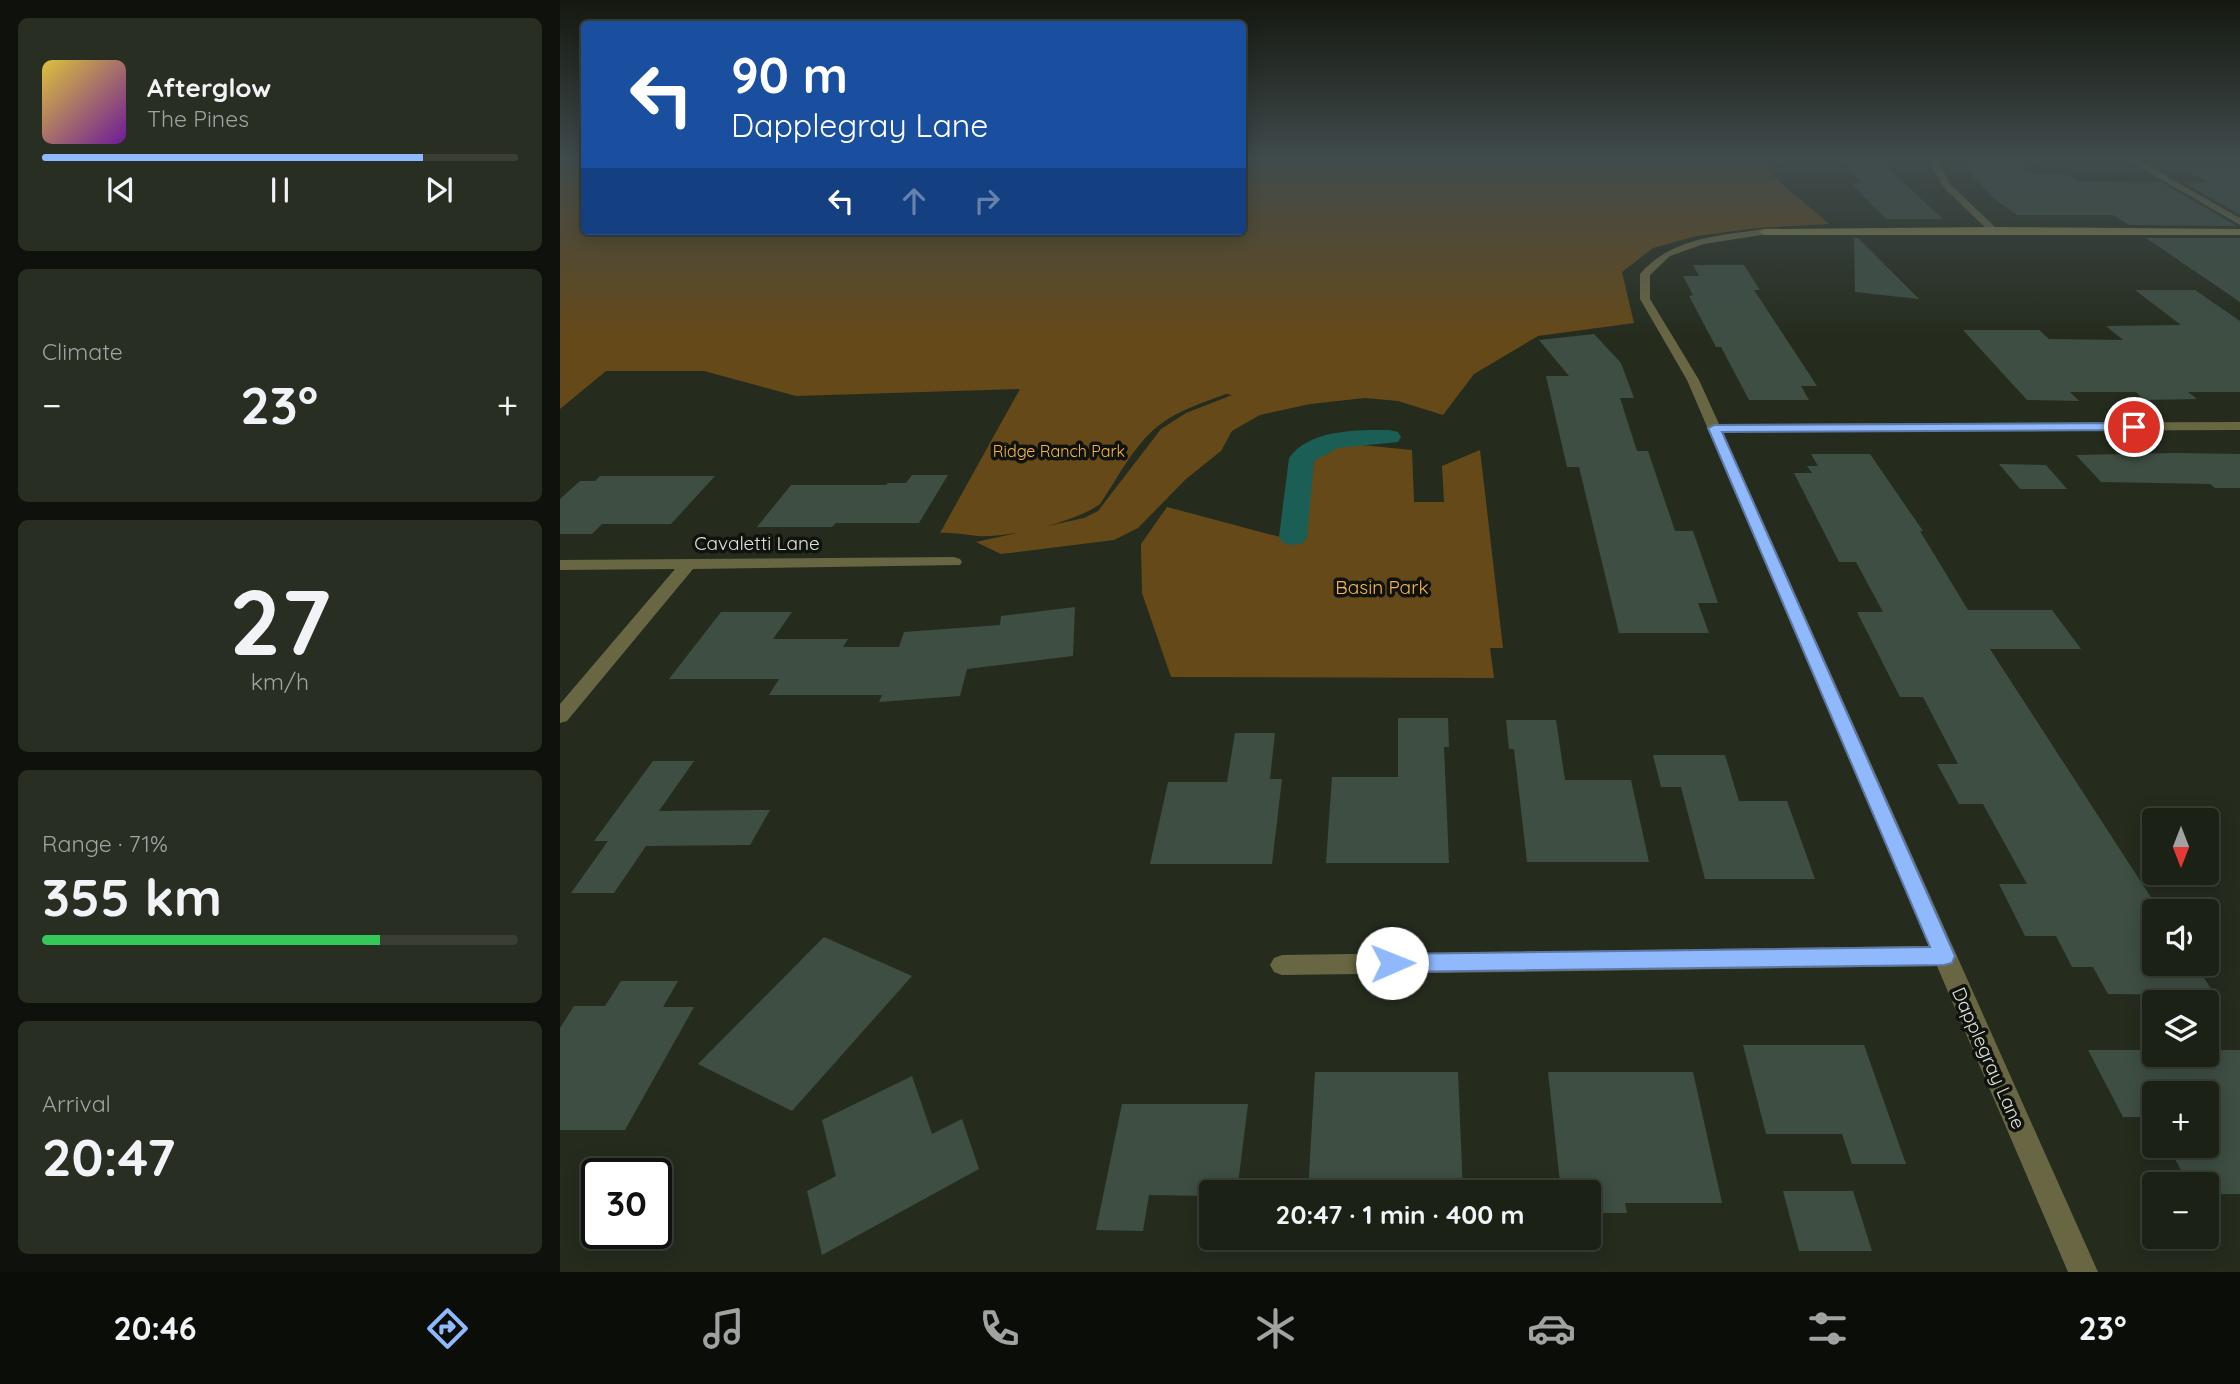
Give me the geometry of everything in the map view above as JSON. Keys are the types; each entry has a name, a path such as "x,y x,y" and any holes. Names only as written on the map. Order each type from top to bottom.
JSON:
{"street":[{"path":"1981,218 1993,230"},
{"path":"1764,232 2240,232"},
{"name":"Dapplegray Lane","path":"1764,232 1690,245 1666,254 1645,274 1646,299 1693,380 2083,1272"},
{"path":"1714,428 2240,426"},
{"name":"Cavaletti Lane","path":"560,565 954,562"},
{"path":"560,716 688,564"},
{"path":"1282,965 1944,956"}],"green space":[{"name":"Ridge Ranch Park","path":"560,218 581,218 581,235 1246,235 1246,218 1822,218 1829,224 1757,228 1697,236 1653,248 1622,272 1634,323 1538,336 1474,374 1443,415 1398,401 1365,398 1310,404 1260,415 1232,431 1221,451 1186,479 1138,528 1114,540 1001,554 976,542 1023,532 991,536 940,533 1020,389 796,396 704,371 606,371 560,409","holes":["1226,394 1232,395 1186,413 1161,429 1098,511 1084,518 1041,528 1059,523 1100,504 1141,443 1166,420"]},
{"name":"Basin Park","path":"1351,444 1412,450 1414,502 1444,502 1442,466 1480,450 1503,648 1490,648 1494,678 1171,677 1142,593 1141,544 1167,507 1295,541 1307,536 1314,459"}],"building":[{"path":"1885,218 1943,219 1886,219"},
{"path":"2118,218 2224,218 2237,226 2129,225"},
{"path":"1854,238 1858,238 1919,299 1855,292"},
{"path":"2146,238 2240,238 2240,302"},
{"path":"1693,265 1744,265 1760,290 1754,290 1817,386 1801,386 1809,400 1749,400 1721,347 1716,347 1689,296 1693,295 1683,276 1699,276"},
{"path":"2135,290 2195,290 2240,321 2240,392 2188,392 2197,399 2144,400 2136,392 2070,392 2079,401 2027,400 1963,330 2039,330 2049,339 2123,340 2106,326 2181,325"},
{"path":"1594,334 1621,363 1634,398 1620,398 1637,451 1648,451 1675,531 1693,531 1718,603 1698,603 1709,633 1619,633 1579,467 1567,467 1546,376 1569,376 1539,340"},
{"path":"1811,454 1870,454 1923,531 1920,531 1968,610 2052,610 2081,649 1990,649 2152,899 2142,899 2142,976 2203,976 2212,990 2142,990 2142,994 2108,994 2093,967 2072,967 2056,936 2025,936 1999,884 2027,884 1983,804 1959,804 1937,764 1958,764 1923,697 1900,697 1857,612 1883,612 1856,562 1839,562 1794,473 1812,473 1807,466 1818,466"},
{"path":"2240,454 2240,488 2215,488 2210,484 2101,482 2076,455"},
{"path":"1999,464 2046,465 2067,489 2020,489"},
{"path":"912,475 948,475 919,523 757,527 791,485 886,485 906,483"},
{"path":"600,476 715,476 671,524 602,524 592,534 560,534 560,499 580,481 595,481"},
{"path":"1075,607 1073,656 967,669 960,696 879,702 882,695 769,695 779,679 669,679 721,612 792,612 773,639 848,639 843,647 899,647 904,632 1000,625 1001,616"},
{"path":"1398,718 1448,718 1449,747 1444,747 1449,863 1326,863 1332,777 1398,777"},
{"path":"1506,720 1556,720 1565,780 1631,780 1649,862 1527,862 1514,749 1509,749"},
{"path":"1235,733 1275,733 1270,779 1282,779 1272,864 1150,864 1168,782 1227,782"},
{"path":"1653,755 1725,755 1739,801 1787,801 1815,879 1705,879 1681,787 1661,787"},
{"path":"653,761 694,761 659,811 770,810 750,845 646,846 614,893 571,893 608,841 594,841"},
{"path":"824,937 912,976 792,1111 698,1064"},
{"path":"621,981 678,981 663,1007 694,1007 625,1130 560,1130 560,1028 574,1006 605,1006"},
{"path":"1743,1045 1864,1045 1906,1164 1852,1164 1842,1134 1766,1134"},
{"path":"2088,1050 2142,1050 2142,1067 2219,1067 2219,1050 2240,1050 2240,1194 2219,1194 2219,1172 2182,1172 2174,1158 2219,1158 2219,1081 2142,1081 2142,1117 2123,1117"},
{"path":"1315,1072 1458,1072 1462,1180 1309,1180"},
{"path":"1548,1072 1693,1072 1722,1203 1625,1203 1627,1213 1601,1213 1601,1180 1560,1180"},
{"path":"912,1076 932,1134 962,1119 979,1169 822,1255 807,1191 836,1176 822,1120"},
{"path":"1122,1104 1248,1104 1238,1180 1199,1180 1199,1196 1149,1195 1143,1231 1096,1230"},
{"path":"1783,1191 1853,1191 1872,1251 1799,1251"}],"waterway":[{"path":"1293,537 1302,458 1332,442 1389,437"}],"route":[{"path":"1392,963 1944,956 1714,428 2134,427"}]}
